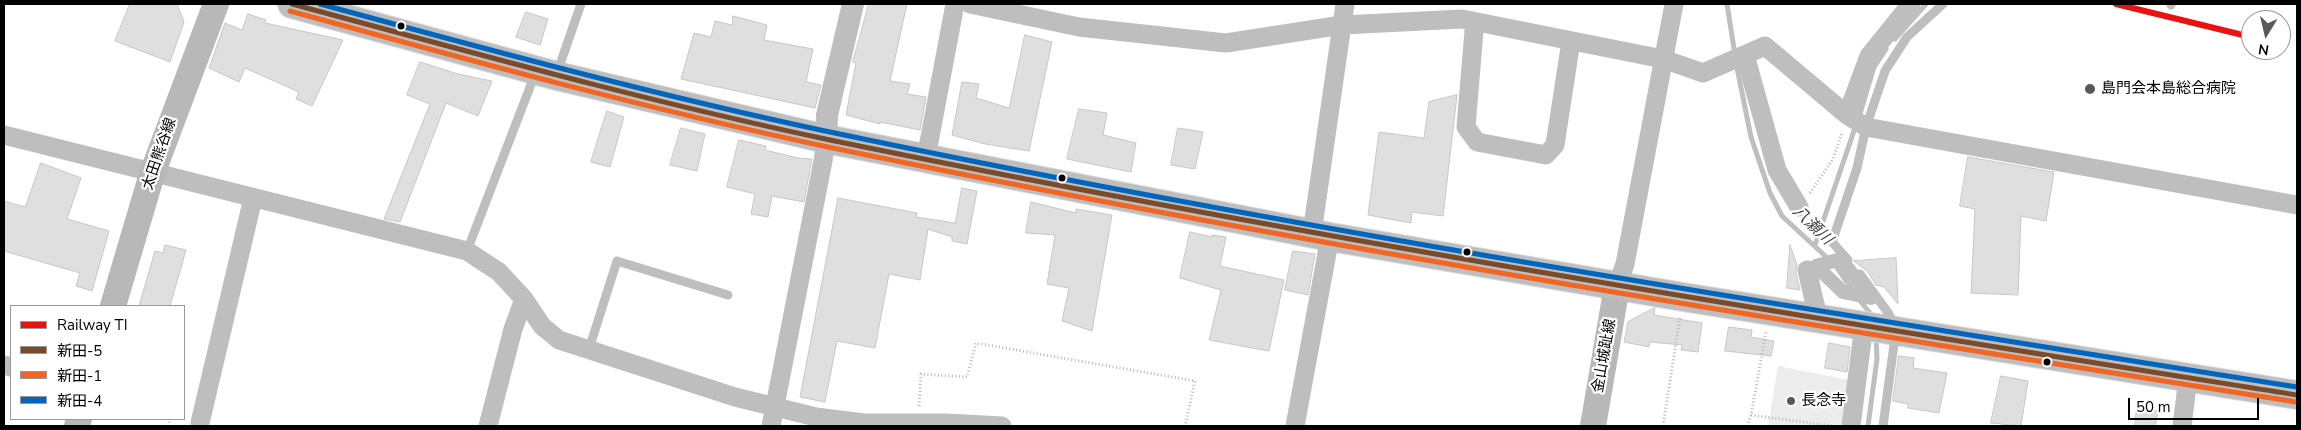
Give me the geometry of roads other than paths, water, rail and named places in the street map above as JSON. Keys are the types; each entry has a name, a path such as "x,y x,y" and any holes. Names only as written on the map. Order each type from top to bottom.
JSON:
{"main road":[{"name":"太田熊谷線","path":"113,305 152,174 216,4"},
{"path":"292,4 547,73 826,139 1321,235 1683,297 1818,317 2297,395"},
{"name":"金山城趾線","path":"1593,426 1617,286"}],"street":[{"path":"771,426 823,161 827,115 853,4"},
{"path":"926,158 955,4"},
{"path":"970,4 1080,27 1226,43 1342,25 1462,19 1663,59 1696,70 1745,55 1765,46 1859,122 2297,205"},
{"path":"1295,426 1321,235 1345,4"},
{"path":"1617,286 1625,264 1674,4"},
{"path":"1859,122 1870,56 1911,4"},
{"path":"1478,22 1474,32 1466,127 1477,142 1546,155 1555,145 1571,41"},
{"path":"1745,55 1777,170 1799,207"},
{"path":"4,136 467,251 499,272 524,299 542,326 559,340 734,397 816,417 864,423 1002,426"},
{"path":"199,423 252,198"},
{"path":"1807,270 1818,317"},
{"path":"488,426 513,329 524,299"},
{"path":"1851,426 1877,327"},
{"path":"2182,426 2188,378"}],"lane":[{"path":"467,251 531,89 547,73 581,4"},
{"path":"1883,426 1877,327 1889,314 1869,284 1832,242 1857,168 1859,122 1896,53 1907,38 1943,4"},
{"path":"589,349 617,260 728,295"}],"waterway":[{"name":"八瀬川","path":"1727,4 1735,55"},
{"path":"1895,39 1926,4"},
{"path":"1859,117 1874,67 1886,49"},
{"name":"八瀬川","path":"1736,63 1751,137 1770,193 1782,216 1836,266 1853,291"},
{"path":"1815,245 1856,125"},
{"name":"八瀬川","path":"1858,298 1873,317"},
{"name":"八瀬川","path":"1868,426 1877,359 1876,337"}],"rail line":[{"name":"TI","path":"2116,4 2241,35"}],"place":[{"name":"島門会本島総合病院","path":"2090,89"},
{"name":"長念寺","path":"1791,401"}]}
